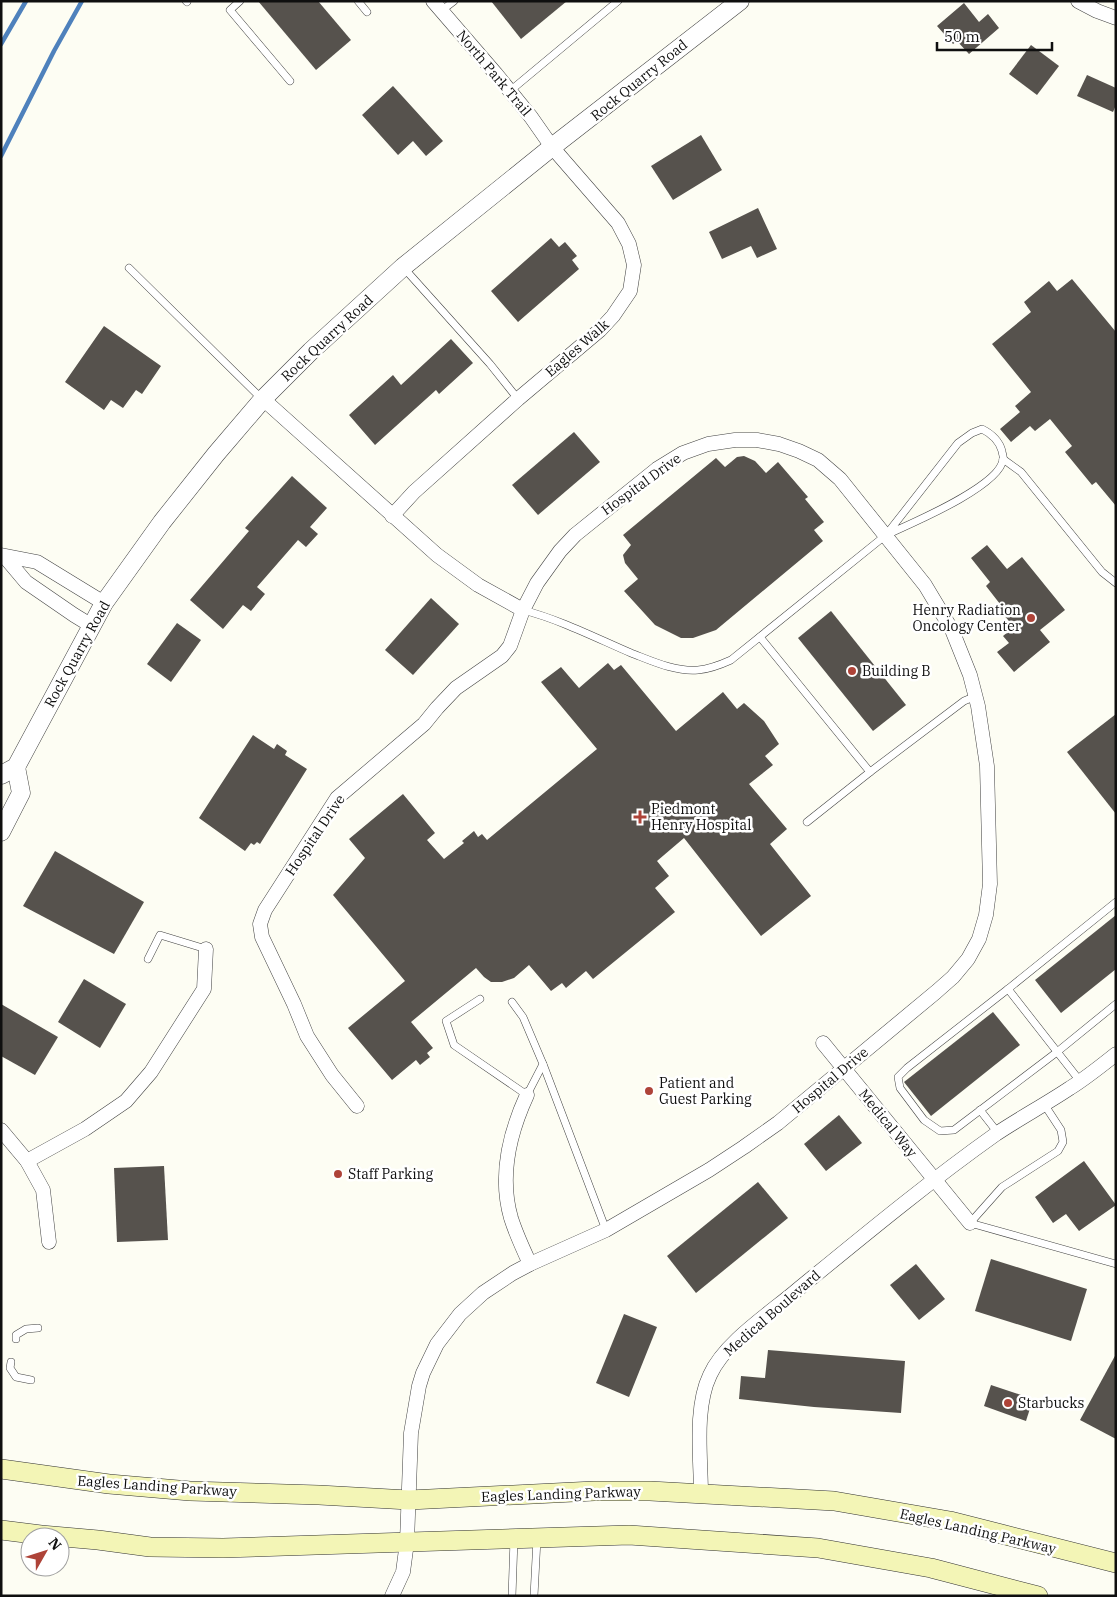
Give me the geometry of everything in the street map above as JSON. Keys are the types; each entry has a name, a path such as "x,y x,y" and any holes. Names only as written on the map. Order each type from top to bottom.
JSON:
{"main road":[{"name":"Eagles Landing Parkway","path":"1,1469 110,1484 181,1490 409,1500 594,1491 650,1491 834,1501 950,1521 1116,1563"},
{"path":"1,1530 150,1547 223,1548 629,1535 818,1548 931,1568 1032,1595"}],"street":[{"path":"1078,1 1097,12 1116,18"},
{"name":"North Park Trail","path":"437,6 510,91 552,147"},
{"name":"Rock Quarry Road","path":"1,832 21,793 8,771 104,603 162,522 263,399 311,351 403,267 730,6"},
{"name":"Eagles Walk","path":"392,516 414,492 518,399 600,330 619,308 632,285 633,258 622,229 552,147"},
{"path":"263,399 437,555 496,596 523,610"},
{"name":"Hospital Drive","path":"357,1106 332,1075 307,1036 262,937 260,924 265,910 337,798 424,724 456,688 502,656 510,646 523,610 548,566 576,534 657,469 683,453 708,444 735,440 757,440 786,446 818,460 840,479 925,584 940,607 962,652 976,696 984,736 987,766 990,884 986,915 979,939 968,959 953,977 778,1123 744,1147 606,1230 530,1264 496,1283 471,1302 460,1314 437,1344 423,1373 415,1402 411,1433 408,1542 403,1572 392,1596"},
{"path":"3,556 37,562 104,603"},
{"path":"3,556 26,582 92,626"},
{"path":"27,1161 85,1129 126,1101 151,1072 204,989 206,949"},
{"name":"Medical Way","path":"823,1043 935,1180"},
{"name":"Medical Boulevard","path":"701,1495 703,1393 710,1373 723,1355 741,1337 844,1250 935,1180 998,1133 1080,1081 1116,1054"},
{"path":"527,1096 511,1135 508,1148 506,1185 511,1218 530,1264"},
{"path":"1,1130 27,1161 43,1190 49,1242"},
{"path":"935,1180 970,1222"}],"lane":[{"path":"240,1 230,10 290,81"},
{"path":"358,1 367,12"},
{"path":"437,6 454,1"},
{"path":"510,91 618,1"},
{"path":"403,267 490,364 518,399"},
{"path":"129,268 263,399"},
{"path":"523,610 544,615 646,659 684,670 714,668 731,660 886,535 958,443 972,433 982,429 992,434 1000,445 1004,459 1021,472 1102,572 1116,583"},
{"path":"886,535 932,514 979,488 998,471 1004,459"},
{"path":"760,637 870,772"},
{"path":"807,822 964,701 976,696"},
{"path":"1116,902 907,1068 898,1078 900,1088 924,1120 940,1131 954,1130 1057,1052 1116,1004"},
{"path":"148,959 160,934 206,949"},
{"path":"1008,989 1080,1081"},
{"path":"480,999 446,1021 454,1045 527,1096 543,1064"},
{"path":"512,1002 524,1017 606,1230"},
{"path":"1044,1104 1061,1130 1063,1142 1058,1151 1002,1187 970,1222 1116,1264"},
{"path":"980,1110 998,1133"},
{"path":"16,1339 16,1335 26,1329 38,1328"},
{"path":"12,1362 10,1368 16,1378 31,1380"},
{"path":"534,1596 537,1538"},
{"path":"512,1596 514,1539"}],"building":[{"path":"258,1 318,1 351,40 316,70"},
{"path":"491,1 567,1 521,39"},
{"path":"964,3 979,22 988,14 999,28 969,54 957,41 953,44 937,26"},
{"path":"1031,45 1059,66 1037,95 1009,74"},
{"path":"1087,75 1116,88 1116,105 1113,112 1077,96"},
{"path":"393,86 443,141 426,156 413,141 398,155 362,115"},
{"path":"701,135 722,170 673,200 651,166"},
{"path":"758,208 777,249 757,258 751,246 722,259 709,232"},
{"path":"551,238 559,247 565,242 577,256 572,260 579,269 518,322 491,291"},
{"path":"1072,279 1116,332 1116,506 1096,482 1092,485 1065,452 1072,446 1050,419 1035,431 1030,426 1011,442 1000,429 1020,412 1015,406 1031,392 992,344 1031,312 1024,302 1049,281 1057,291"},
{"path":"104,326 161,366 142,394 136,390 123,408 111,400 104,410 65,382"},
{"path":"451,339 473,363 439,394 436,390 375,445 349,415 393,375 401,385"},
{"path":"574,432 600,462 538,515 512,485"},
{"path":"744,456 755,461 766,473 778,462 808,497 805,499 824,522 814,530 823,541 716,630 693,638 681,638 655,625 624,591 638,579 625,563 623,555 631,545 623,535 716,458 725,467 737,457"},
{"path":"292,476 327,508 310,527 318,534 306,547 298,540 257,587 265,594 251,611 243,605 223,629 190,600 249,531 245,528"},
{"name":"Henry Radiation Oncology Center","path":"987,545 1007,569 1022,557 1065,610 1040,630 1050,642 1014,672 997,652 1009,643 1003,636 1014,627 997,607 1000,604 986,586 990,582 971,558"},
{"path":"431,598 459,624 413,675 385,650"},
{"name":"Building B","path":"831,611 906,705 873,731 798,638"},
{"path":"177,623 201,640 171,682 147,664"},
{"path":"608,663 614,670 621,665 676,731 723,692 737,709 744,703 764,721 779,744 765,756 773,765 749,784 787,829 770,844 811,896 761,936 684,838 657,861 669,876 655,888 675,912 593,979 586,971 566,988 562,983 551,991 529,965 514,978 502,982 491,982 476,968 411,1022 433,1048 427,1053 430,1057 420,1065 416,1060 392,1080 348,1028 405,981 333,895 365,858 349,839 403,794 435,833 427,840 444,859 464,843 462,841 474,831 478,837 482,834 487,840 597,749 541,682 561,667 579,688"},
{"path":"1116,714 1116,814 1067,752"},
{"path":"253,735 274,749 277,744 287,751 285,755 307,769 260,844 257,842 254,845 251,843 245,851 199,818"},
{"path":"55,851 144,902 114,954 23,906"},
{"path":"1116,915 1116,969 1061,1013 1035,980"},
{"path":"84,979 126,1004 100,1048 58,1022"},
{"path":"1,1004 58,1037 35,1075 1,1056"},
{"path":"993,1012 1020,1045 931,1116 904,1082"},
{"path":"839,1115 862,1143 826,1171 804,1144"},
{"path":"1084,1161 1116,1205 1079,1231 1066,1214 1053,1223 1035,1197"},
{"path":"164,1166 168,1240 117,1242 114,1168"},
{"path":"758,1182 788,1218 696,1293 667,1256"},
{"path":"991,1259 1087,1289 1071,1341 975,1311"},
{"path":"916,1264 945,1299 919,1320 890,1285"},
{"path":"624,1314 657,1327 629,1397 596,1383"},
{"path":"768,1350 905,1361 901,1413 814,1407 739,1399 741,1376 765,1378"},
{"path":"1116,1354 1116,1439 1080,1420"},
{"path":"991,1385 1033,1399 1026,1421 984,1406"}],"waterway":[{"path":"1,44 26,1"},
{"path":"1,156 54,51 82,1"}],"place":[{"name":"Henry Radiation Oncology Center","path":"1031,618"},
{"name":"Building B","path":"852,671"},
{"name":"Piedmont Henry Hospital","path":"640,817"},
{"name":"Patient and Guest Parking","path":"649,1091"},
{"name":"Staff Parking","path":"338,1174"},
{"name":"Starbucks","path":"1008,1403"}]}
